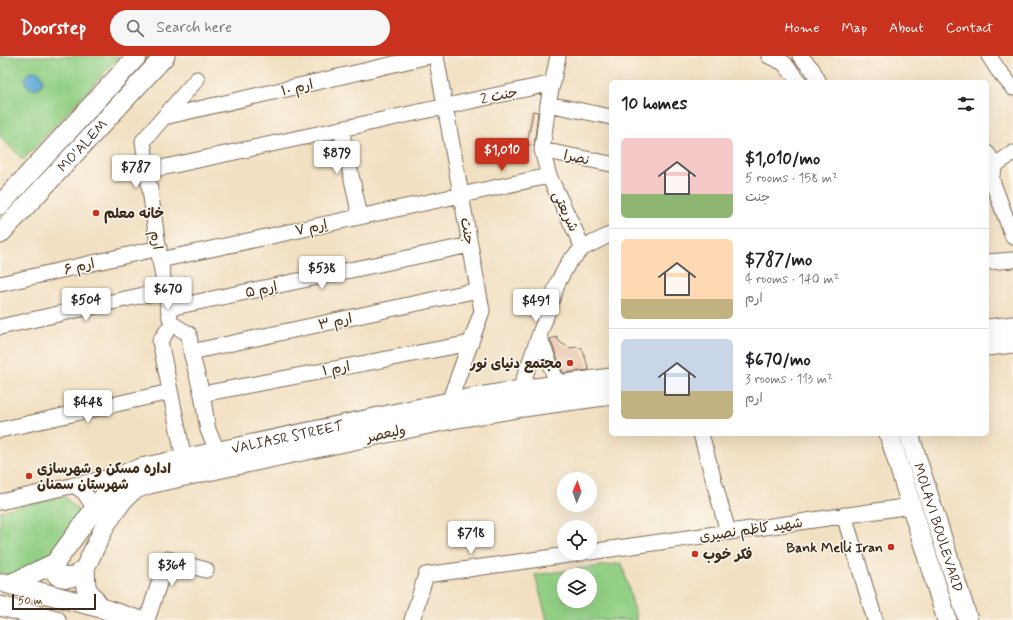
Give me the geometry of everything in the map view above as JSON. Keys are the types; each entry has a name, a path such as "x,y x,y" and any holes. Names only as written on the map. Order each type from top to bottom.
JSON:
{"main road":[{"name":"MO'ALEM","path":"0,206 137,56"},
{"name":"MO'ALEM","path":"0,234 165,56"},
{"path":"989,330 1013,326"},
{"path":"989,346 1013,343"},
{"path":"560,394 609,379"},
{"name":"ولیعصر","path":"101,608 86,588 85,568 106,524 123,500 133,490 149,484 452,419 522,399 560,394 609,395"},
{"name":"VALIASR STREET","path":"5,583 55,563 112,485 125,474 141,468 449,402 522,399"},
{"name":"MOLAVI BOULEVARD","path":"890,436 948,620"},
{"name":"MOLAVI BOULEVARD","path":"910,436 968,620"},
{"path":"55,563 54,570 58,576 65,578 75,577 85,568"},
{"path":"5,583 101,608 138,620"},
{"path":"0,606 56,620"}],"street":[{"name":"ارم ۱۰","path":"164,117 429,56"},
{"name":"جنت","path":"436,56 482,311 449,402"},
{"name":"شریعتی","path":"558,56 548,104 542,150 550,176 583,248"},
{"path":"769,56 784,63 797,80"},
{"path":"800,56 812,69 818,80"},
{"path":"989,56 1013,88"},
{"name":"ارم","path":"172,324 143,141 197,79"},
{"name":"جنت 2","path":"147,171 553,83"},
{"path":"548,104 609,117"},
{"path":"341,129 360,216"},
{"name":"نصرا","path":"542,150 609,164"},
{"path":"1013,153 990,169 1013,237"},
{"name":"اِرم ۷","path":"160,254 360,216 550,176"},
{"name":"شریعتی","path":"522,399 539,336 558,282 569,262 583,248 609,236"},
{"name":"اِرم ۵","path":"169,308 470,245"},
{"name":"ارم ۶","path":"0,284 160,254"},
{"path":"989,262 1013,260"},
{"path":"0,327 166,290"},
{"name":"ارم ۳","path":"191,352 478,290"},
{"path":"184,459 160,340 172,324 189,334 191,352 202,394 208,430 218,452"},
{"path":"539,336 560,394"},
{"name":"ارم ۱","path":"202,394 471,343"},
{"path":"0,430 170,392"},
{"path":"702,436 728,532"},
{"path":"0,502 125,474"},
{"path":"74,485 84,492 95,509"},
{"name":"شهید کاظم نصیری","path":"597,551 911,506"},
{"path":"844,515 875,620"},
{"path":"412,620 426,576 557,557"},
{"path":"147,620 167,559 206,570"}],"green space":[{"path":"0,56 120,56 23,160 0,136"},
{"path":"64,496 83,515 40,568 0,578 0,511"},
{"path":"622,563 637,620 547,620 535,575 557,572 557,608 597,608 597,568 586,568"}],"water":[{"path":"30,71 38,71 43,76 41,87 38,89 30,89 25,84 25,76"}],"building":[{"path":"533,111 538,112 534,146 527,144"},
{"name":"مجتمع دنیای نور","path":"556,337 561,343 570,348 582,348 589,370 563,373 550,339"}],"place":[{"name":"خانه معلم","path":"96,213"},
{"name":"مجتمع دنیای نور","path":"570,363"},
{"name":"اداره مسکن و شهرسازی شهرستان سمنان","path":"29,476"},
{"name":"Bank Melli Iran","path":"891,547"},
{"name":"فکر خوب","path":"695,554"}]}
